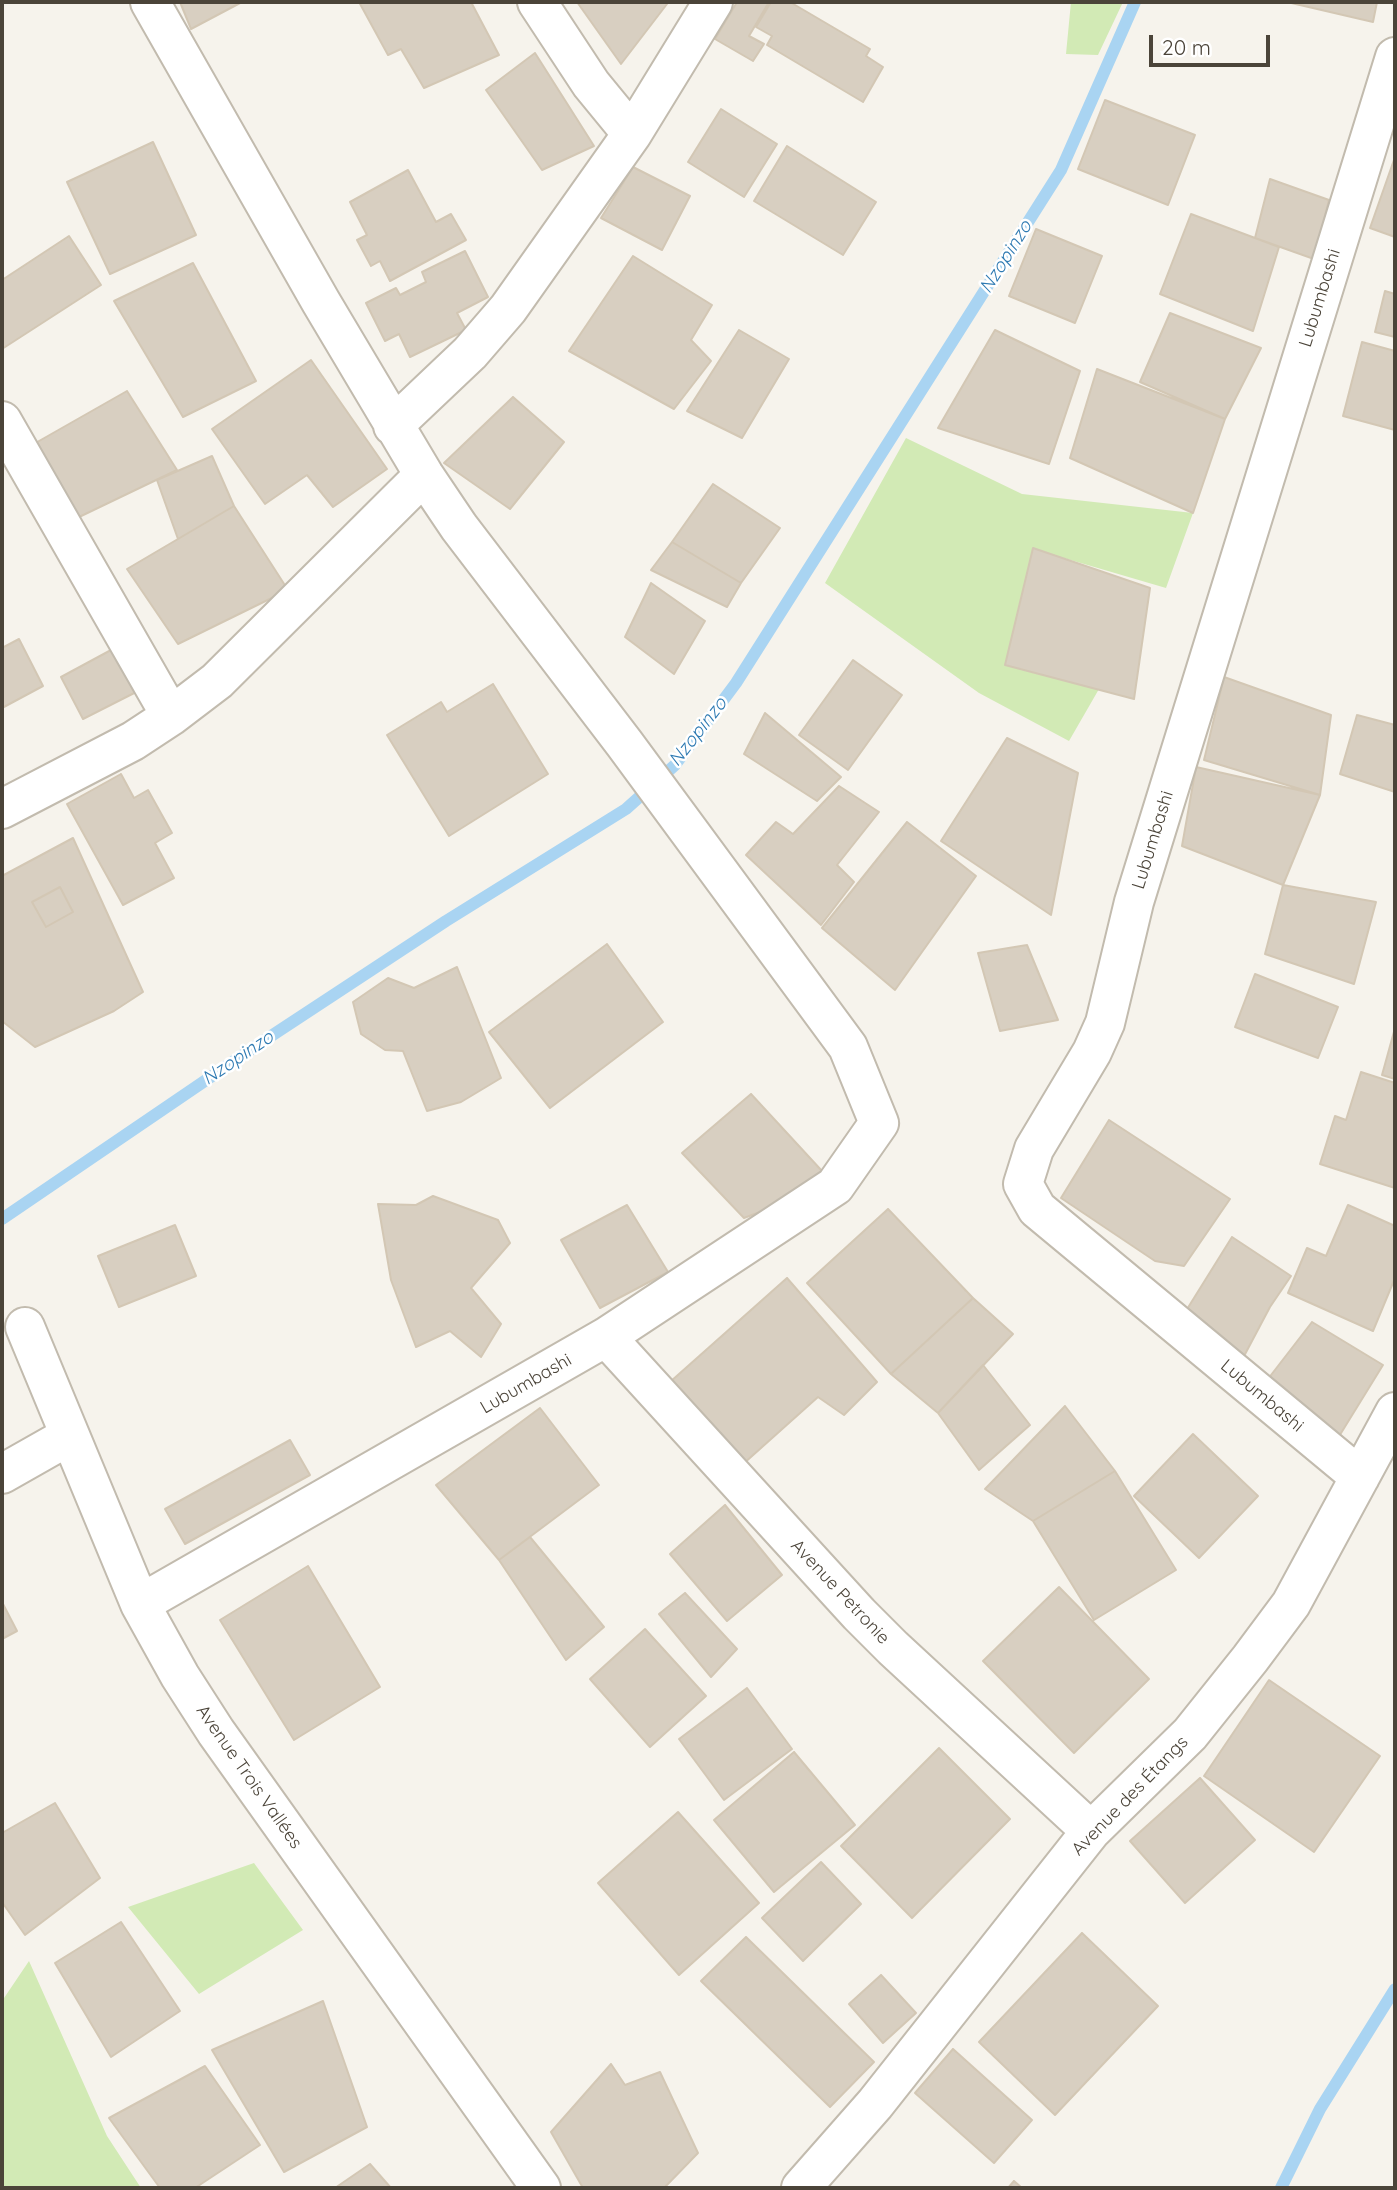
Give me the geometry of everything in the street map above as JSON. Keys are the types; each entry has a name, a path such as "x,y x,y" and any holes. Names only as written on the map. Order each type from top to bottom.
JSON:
{"street":[{"path":"2,809 133,741 217,681 424,475 393,426 150,2"},
{"path":"537,2 591,85 632,134"},
{"path":"393,426 489,333 632,134 713,2"},
{"name":"Lubumbashi","path":"1360,1477 1037,1209 1023,1184 1034,1149 1092,1052 1105,1023 1134,902 1395,57"},
{"path":"2,421 171,716"},
{"name":"Lubumbashi","path":"140,1604 606,1338 835,1186 879,1123 848,1047 624,743 459,527 424,475"},
{"name":"Avenue Trois Vallées","path":"25,1326 140,1604 180,1676 216,1731 541,2188"},
{"name":"Avenue Petronie","path":"606,1338 859,1614 1091,1831"},
{"name":"Avenue des Étangs","path":"801,2188 875,2104 1091,1831 1190,1734 1259,1648 1292,1604 1395,1412"},
{"path":"2,1474 69,1436"}],"green space":[{"path":"1071,2 1123,2 1098,55 1066,54"},
{"path":"906,438 1022,494 1193,513 1166,588 1033,549 1005,665 1099,689 1069,741 979,693 825,583"},
{"path":"254,1863 303,1930 199,1994 128,1907"},
{"path":"29,1961 107,2136 141,2188 2,2188 2,2001"}],"building":[{"path":"180,2 242,2 191,29"},
{"path":"359,2 471,2 499,55 424,88 401,49 388,55"},
{"path":"577,2 664,2 667,4 621,64"},
{"path":"737,2 769,2 749,36 764,44 753,61 715,39"},
{"path":"771,2 790,2 870,49 866,56 883,67 863,102 767,45 772,36 756,27"},
{"path":"1287,2 1377,2 1373,22"},
{"path":"535,53 594,146 542,170 486,90"},
{"path":"1105,100 1195,135 1168,205 1078,169"},
{"path":"721,109 777,144 744,197 688,162"},
{"path":"153,142 196,235 110,274 67,182"},
{"path":"787,146 876,202 843,255 754,201"},
{"path":"1395,157 1395,237 1370,228"},
{"path":"633,167 690,196 662,250 601,218"},
{"path":"408,170 436,222 451,214 466,240 390,281 380,261 371,266 357,240 367,235 350,202"},
{"path":"1270,179 1329,200 1314,259 1255,238"},
{"path":"1191,214 1279,247 1253,331 1160,294"},
{"path":"1036,229 1102,256 1075,323 1009,296"},
{"path":"69,236 101,285 2,349 2,280"},
{"path":"465,251 488,297 457,313 466,330 410,357 399,334 385,341 366,303 396,288 400,295 426,282 422,272"},
{"path":"633,256 712,305 691,340 711,361 674,409 569,351"},
{"path":"193,263 256,381 183,417 114,301"},
{"path":"1385,291 1395,294 1395,337 1375,332"},
{"path":"1170,313 1261,348 1225,419 1140,382"},
{"path":"739,330 789,359 742,438 687,411"},
{"path":"995,330 1080,371 1049,464 938,428"},
{"path":"1362,342 1395,351 1395,430 1343,416"},
{"path":"311,360 387,469 333,507 307,475 265,504 212,429"},
{"path":"1097,369 1225,419 1193,513 1070,458"},
{"path":"127,391 177,470 77,518 32,445"},
{"path":"513,397 564,442 510,509 444,463"},
{"path":"212,456 234,506 178,539 157,480"},
{"path":"713,484 780,528 741,583 672,542"},
{"path":"234,506 288,590 178,644 127,569"},
{"path":"672,542 741,583 727,607 651,570"},
{"path":"1033,548 1150,588 1134,699 1005,665"},
{"path":"651,583 705,621 674,674 625,637"},
{"path":"19,639 43,686 2,708 2,648"},
{"path":"124,643 148,686 83,719 61,677"},
{"path":"853,660 902,695 848,770 799,735"},
{"path":"1224,677 1331,715 1320,795 1204,760"},
{"path":"493,684 548,774 449,836 387,735 441,702 447,712"},
{"path":"765,713 841,777 817,801 744,754"},
{"path":"1357,715 1395,725 1395,792 1340,774"},
{"path":"1007,738 1078,773 1051,915 941,841"},
{"path":"1196,767 1320,795 1283,885 1182,846"},
{"path":"121,774 134,798 148,790 172,833 155,843 174,878 123,905 67,804"},
{"path":"839,786 879,812 837,865 854,882 821,925 746,855 776,822 793,834"},
{"path":"907,822 976,876 895,990 822,928"},
{"path":"73,838 143,992 114,1011 35,1047 2,1021 2,876","holes":["60,887 73,912 46,927 32,902"]},
{"path":"1283,885 1376,902 1354,984 1265,954"},
{"path":"60,887 73,912 46,927 32,902"},
{"path":"607,944 663,1022 550,1108 489,1032"},
{"path":"1027,945 1058,1020 1000,1031 978,953"},
{"path":"457,967 501,1078 461,1102 427,1111 403,1051 385,1050 361,1034 353,1002 388,978 414,988"},
{"path":"1255,974 1338,1007 1318,1058 1235,1027"},
{"path":"1395,1028 1395,1079 1382,1075"},
{"path":"1361,1072 1395,1083 1395,1188 1320,1164 1335,1116 1346,1120"},
{"path":"751,1094 834,1184 744,1218 682,1153"},
{"path":"1109,1120 1230,1199 1184,1266 1155,1261 1061,1198"},
{"path":"433,1196 498,1220 510,1243 471,1288 501,1324 481,1357 450,1331 416,1347 391,1280 378,1204 416,1205"},
{"path":"627,1205 668,1272 600,1308 561,1240"},
{"path":"1348,1205 1395,1226 1395,1278 1373,1331 1288,1293 1307,1248 1326,1256"},
{"path":"888,1209 973,1298 891,1374 807,1283"},
{"path":"175,1225 196,1276 119,1307 98,1256"},
{"path":"1232,1237 1291,1276 1270,1307 1243,1358 1184,1314"},
{"path":"787,1278 877,1382 844,1415 818,1397 742,1465 670,1382"},
{"path":"973,1298 1013,1334 938,1413 891,1374"},
{"path":"1312,1322 1383,1365 1338,1438 1261,1388"},
{"path":"983,1365 1030,1425 979,1470 938,1413"},
{"path":"1065,1406 1115,1471 1033,1521 985,1489"},
{"path":"540,1408 599,1485 499,1560 436,1485"},
{"path":"1193,1434 1258,1496 1199,1558 1134,1496"},
{"path":"290,1440 310,1475 185,1544 165,1509"},
{"path":"1115,1471 1176,1570 1094,1620 1033,1521"},
{"path":"725,1505 782,1575 727,1621 670,1554"},
{"path":"530,1537 604,1627 566,1660 499,1560"},
{"path":"308,1566 380,1687 294,1740 220,1620"},
{"path":"1059,1587 1149,1679 1074,1753 983,1661"},
{"path":"685,1593 737,1649 711,1677 659,1614"},
{"path":"2,1602 17,1631 2,1639"},
{"path":"645,1629 706,1696 650,1747 590,1679"},
{"path":"1269,1680 1380,1756 1314,1852 1204,1776"},
{"path":"747,1688 792,1749 724,1800 679,1739"},
{"path":"939,1748 1010,1819 912,1918 841,1846"},
{"path":"794,1752 855,1825 774,1892 714,1820"},
{"path":"1200,1778 1255,1840 1185,1903 1130,1841"},
{"path":"55,1803 100,1878 25,1935 2,1902 2,1833"},
{"path":"678,1812 759,1903 679,1975 598,1883"},
{"path":"821,1862 861,1904 803,1961 762,1918"},
{"path":"121,1922 180,2011 111,2057 55,1963"},
{"path":"1082,1933 1158,2006 1055,2115 979,2042"},
{"path":"746,1937 874,2062 830,2107 701,1981"},
{"path":"881,1975 916,2013 883,2043 849,2004"},
{"path":"323,2001 367,2127 284,2172 212,2050"},
{"path":"953,2049 1032,2120 994,2163 915,2093"},
{"path":"611,2064 625,2085 660,2072 698,2153 664,2188 583,2188 551,2132"},
{"path":"205,2066 260,2145 195,2188 160,2188 109,2118"},
{"path":"370,2164 391,2188 335,2188"},
{"path":"1014,2181 1022,2188 1008,2188"}],"waterway":[{"name":"Nzopinzo","path":"2,1219 446,921 626,809 675,765 736,683 1061,170 1135,2"},
{"path":"1281,2188 1320,2109 1395,1989"}]}
